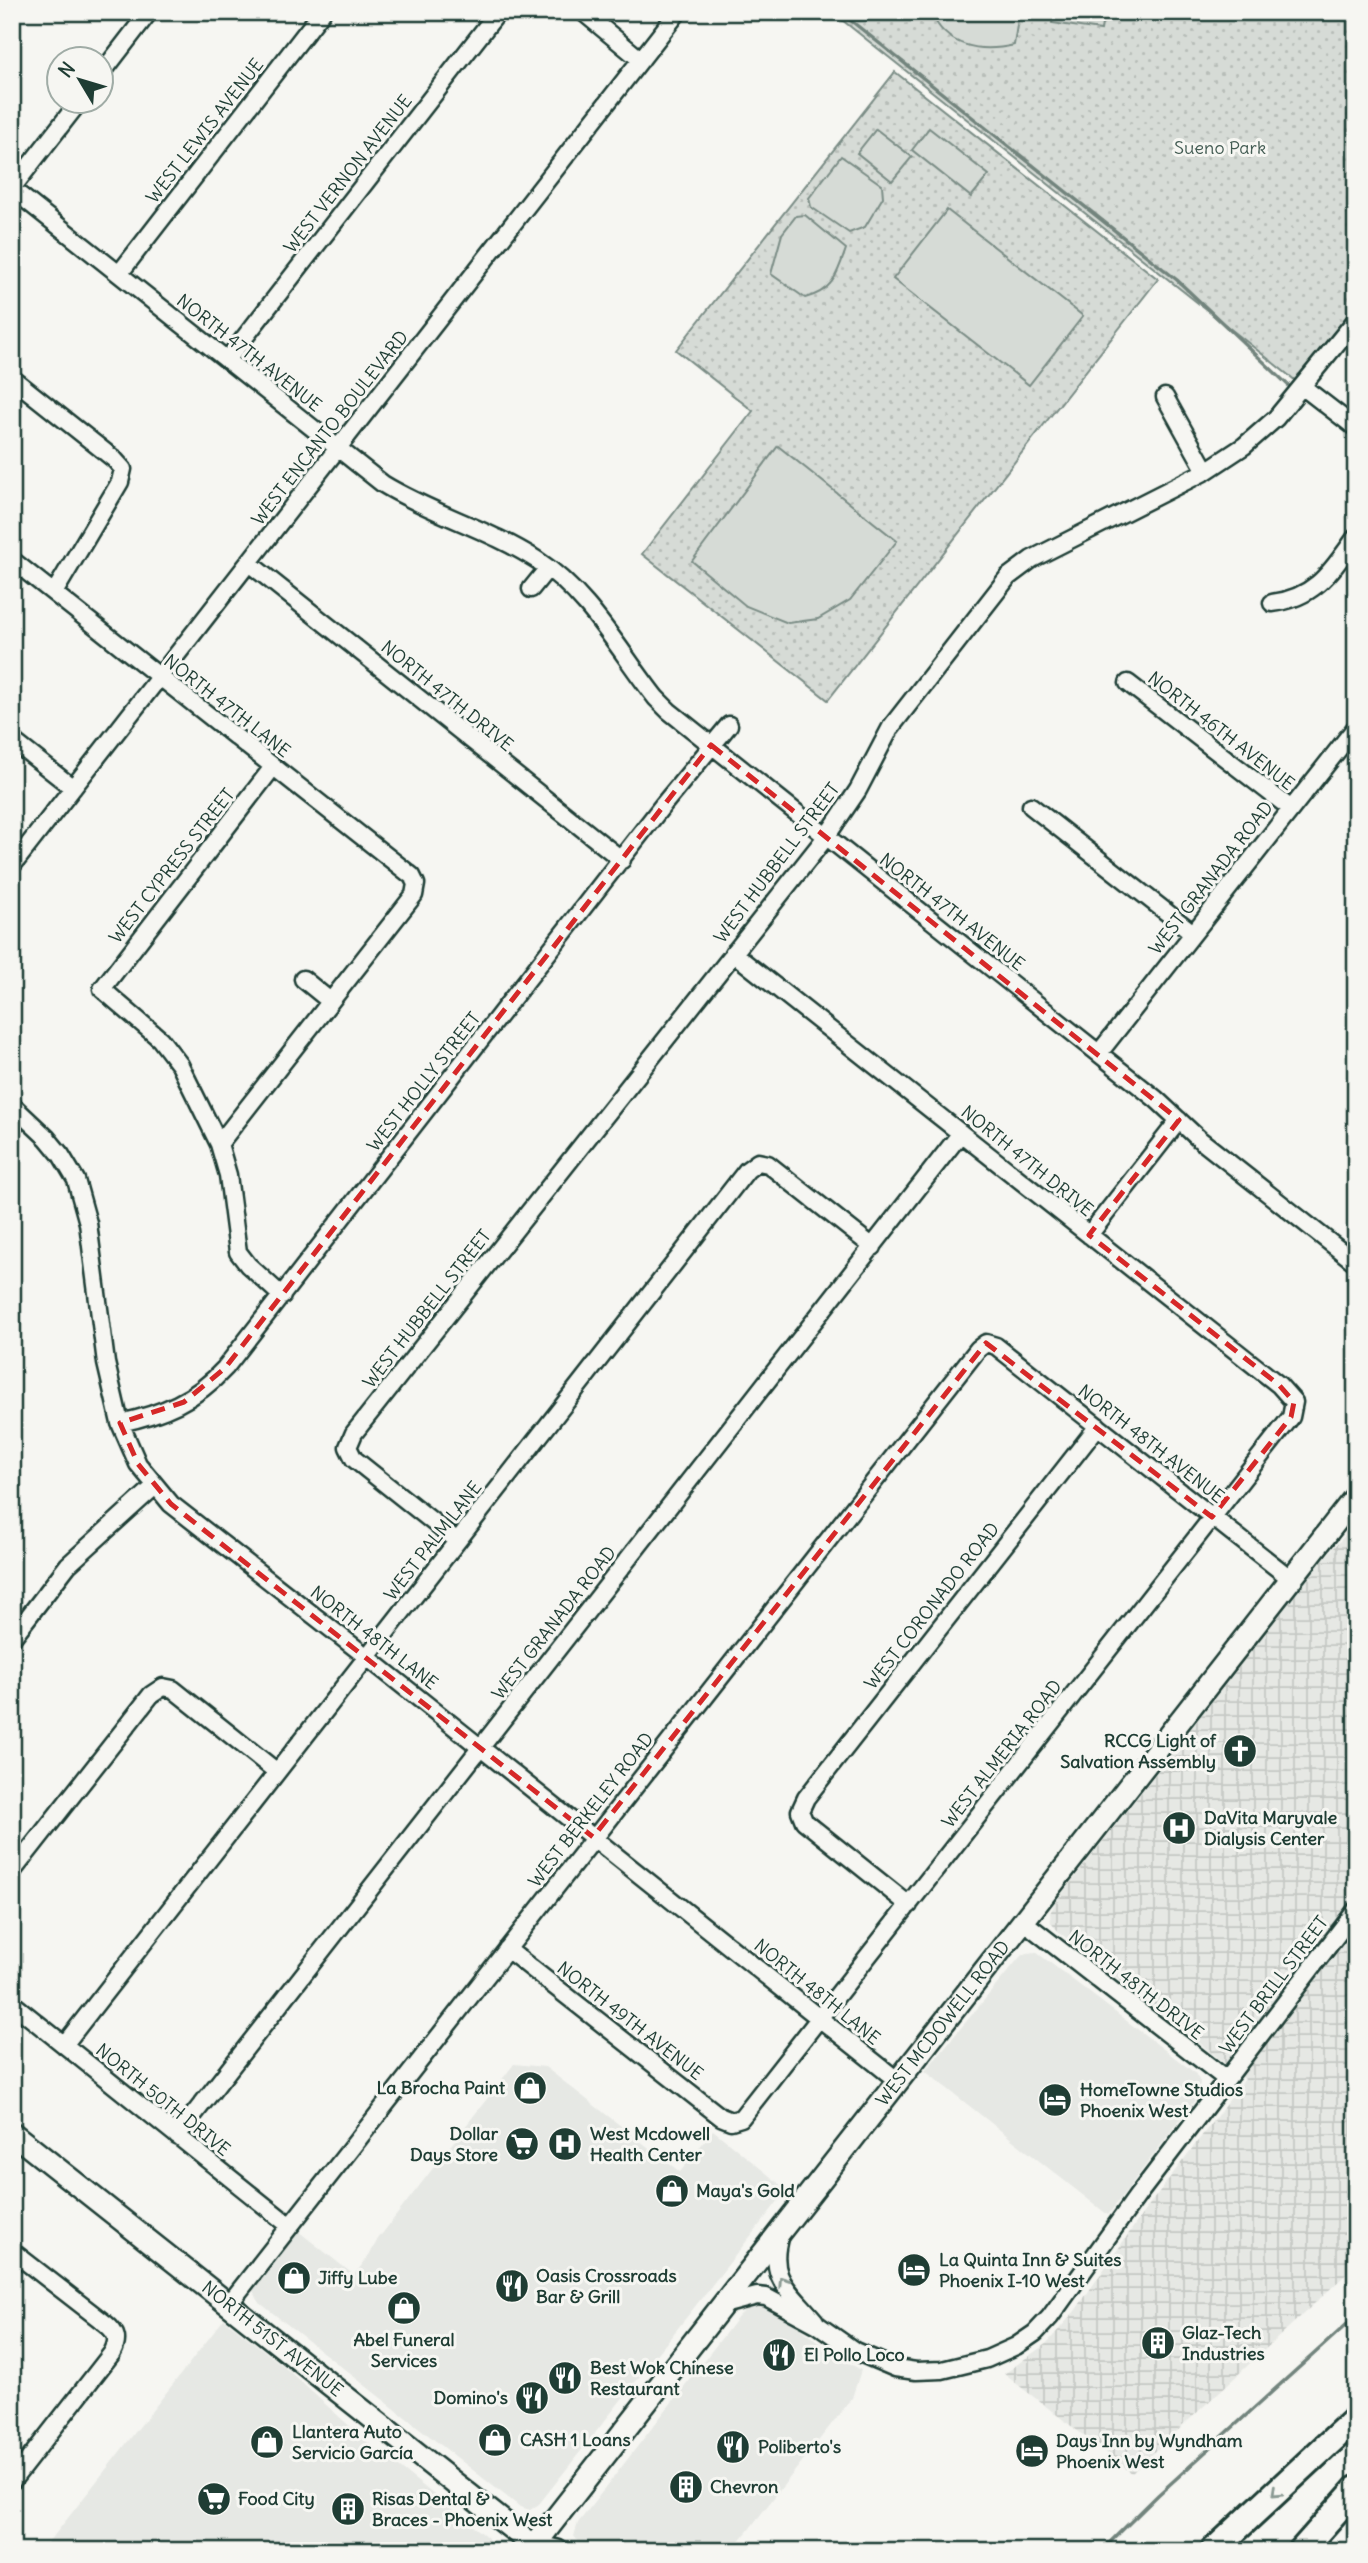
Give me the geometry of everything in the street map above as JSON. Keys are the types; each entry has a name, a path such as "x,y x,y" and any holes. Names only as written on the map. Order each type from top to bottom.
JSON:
{"highway":[{"path":"1213,2551 1356,2418"},
{"path":"1301,2551 1356,2489"}],"main road":[{"name":"WEST MCDOWELL ROAD","path":"533,2549 1356,1496"},
{"name":"NORTH 51ST AVENUE","path":"12,2133 533,2549 556,2551"}],"street":[{"path":"116,55 149,12"},
{"name":"WEST LEWIS AVENUE","path":"119,274 322,12"},
{"name":"WEST VERNON AVENUE","path":"227,360 498,12"},
{"path":"583,12 641,60"},
{"name":"WEST ENCANTO BOULEVARD","path":"12,866 678,12"},
{"path":"12,188 68,116"},
{"name":"NORTH 47TH AVENUE","path":"12,188 398,493 495,536 548,568 579,597 656,698 711,745 1099,1053 1199,1139 1356,1263"},
{"name":"WEST HUBBELL STREET","path":"457,1541 354,1459 348,1447 363,1422 826,837 858,790 891,727 1008,577 1032,559 1206,471 1261,434 1303,387 1356,320"},
{"path":"12,378 123,469 120,482 54,593"},
{"path":"1303,387 1356,428"},
{"path":"1165,397 1206,471"},
{"path":"1272,603 1292,601 1314,587 1329,574 1356,537"},
{"name":"NORTH 47TH LANE","path":"12,560 412,876 416,884 414,895 330,1002"},
{"name":"NORTH 47TH DRIVE","path":"249,563 621,860"},
{"path":"531,589 548,568"},
{"name":"NORTH 46TH AVENUE","path":"1128,683 1290,808"},
{"name":"WEST HOLLY STREET","path":"120,1423 138,1419 198,1394 225,1368 729,725"},
{"name":"WEST GRANADA ROAD","path":"1099,1053 1356,727"},
{"path":"12,740 73,788"},
{"name":"WEST CYPRESS STREET","path":"219,1144 180,1065 160,1039 102,989 273,766"},
{"path":"1031,806 1193,933"},
{"name":"NORTH 47TH DRIVE","path":"733,953 1279,1385 1294,1402"},
{"path":"282,1296 248,1265 238,1252 228,1175 219,1144 330,1002 303,979"},
{"name":"NORTH 48TH LANE","path":"12,1105 32,1122 61,1155 76,1180 88,1223 106,1363 120,1423 138,1464 171,1504 898,2081"},
{"path":"1089,1235 1179,1120"},
{"name":"WEST GRANADA ROAD","path":"177,2136 961,1133"},
{"name":"WEST PALM LANE","path":"64,2045 747,1170 758,1162 768,1164 873,1247"},
{"name":"NORTH 48TH AVENUE","path":"986,1343 996,1346 1291,1579"},
{"name":"WEST BERKELEY ROAD","path":"229,2304 593,1837 978,1349 986,1343"},
{"name":"WEST ALMERIA ROAD","path":"731,2121 741,2118 909,1905 1291,1417 1294,1402"},
{"name":"WEST CORONADO ROAD","path":"909,1905 804,1821 800,1811 806,1798 1098,1426"},
{"path":"12,1638 68,1565 155,1486"},
{"path":"12,1872 151,1695 163,1686 173,1689 277,1772"},
{"name":"WEST BRILL STREET","path":"818,2325 842,2343 871,2359 895,2368 916,2371 942,2370 977,2362 1016,2346 1035,2333 1050,2317 1226,2079 1356,1910"},
{"name":"NORTH 48TH DRIVE","path":"1023,1921 1226,2079"},
{"name":"NORTH 49TH AVENUE","path":"507,1949 721,2117 731,2121"},
{"name":"NORTH 50TH DRIVE","path":"12,2003 290,2226"},
{"path":"783,2228 775,2254 778,2276 818,2325"},
{"path":"12,2251 106,2324 117,2336 117,2344 112,2353 12,2481"},
{"path":"723,2305 762,2296 818,2325"}],"highlighted area":[{"path":"711,745 1179,1120 1089,1235 1279,1385 1294,1402 1291,1417 1212,1517 986,1343 593,1837 171,1504 138,1464 120,1423 184,1402 225,1368"}],"shaded area":[{"path":"1356,1523 1356,2265 1132,2473 1004,2374 1047,2343 1075,2311 1143,2213 1245,2079 1060,1933 1051,1923 1050,1913 1055,1903 1322,1561"},
{"path":"1036,1952 1195,2073 1200,2082 1198,2096 1108,2215 925,2071 1020,1957"},
{"path":"514,2064 545,2067 680,2172 713,2130 787,2190 539,2504 530,2510 520,2507 260,2303 253,2291 254,2286 298,2231 354,2275 378,2239"},
{"path":"762,2305 777,2310 834,2354 861,2370 852,2398 732,2551 585,2551 574,2536 578,2523 738,2317 747,2308"},
{"path":"224,2319 281,2364 365,2440 487,2537 492,2551 42,2551"}],"green space":[{"name":"Sueno Park","path":"832,12 1356,12 1356,304 1296,381"},
{"path":"931,12 1019,12 1014,45 989,48 965,45 945,33"},
{"path":"1054,12 1104,12 1101,30 1052,23"},
{"path":"895,72 1158,279 828,700 642,554 753,411 676,350"},
{"path":"929,128 989,175 971,197 912,150"},
{"path":"876,129 912,157 892,181 857,153"},
{"path":"841,156 882,185 883,197 865,227 849,233 811,207 809,198"},
{"path":"947,210 1083,316 1029,385 893,279"},
{"path":"805,215 846,249 833,281 822,291 805,298 771,274 782,234 796,216"},
{"path":"778,446 897,541 850,600 818,619 788,623 746,606 692,561"}],"waterway":[{"path":"840,12 1177,280 1288,385"},
{"path":"1101,2551 1158,2495 1356,2316"}],"place":[{"name":"RCCG Light of Salvation Assembly","path":"1240,1751"},
{"name":"DaVita Maryvale Dialysis Center","path":"1179,1828"},
{"name":"La Brocha Paint","path":"530,2088"},
{"name":"HomeTowne Studios Phoenix West","path":"1055,2100"},
{"name":"Dollar Days Store","path":"522,2144"},
{"name":"West Mcdowell Health Center","path":"565,2144"},
{"name":"Maya's Gold","path":"672,2191"},
{"name":"La Quinta Inn & Suites Phoenix I-10 West","path":"914,2270"},
{"name":"Jiffy Lube","path":"294,2278"},
{"name":"Oasis Crossroads Bar & Grill","path":"512,2286"},
{"name":"Abel Funeral Services","path":"404,2308"},
{"name":"Glaz-Tech Industries","path":"1158,2343"},
{"name":"El Pollo Loco","path":"779,2355"},
{"name":"Best Wok Chinese Restaurant","path":"565,2378"},
{"name":"Domino's","path":"532,2398"},
{"name":"CASH 1 Loans","path":"495,2440"},
{"name":"Llantera Auto Servicio García","path":"267,2442"},
{"name":"Poliberto's","path":"733,2447"},
{"name":"Days Inn by Wyndham Phoenix West","path":"1032,2451"},
{"name":"Chevron","path":"686,2487"},
{"name":"Food City","path":"214,2499"},
{"name":"Risas Dental & Braces - Phoenix West","path":"348,2509"}]}
